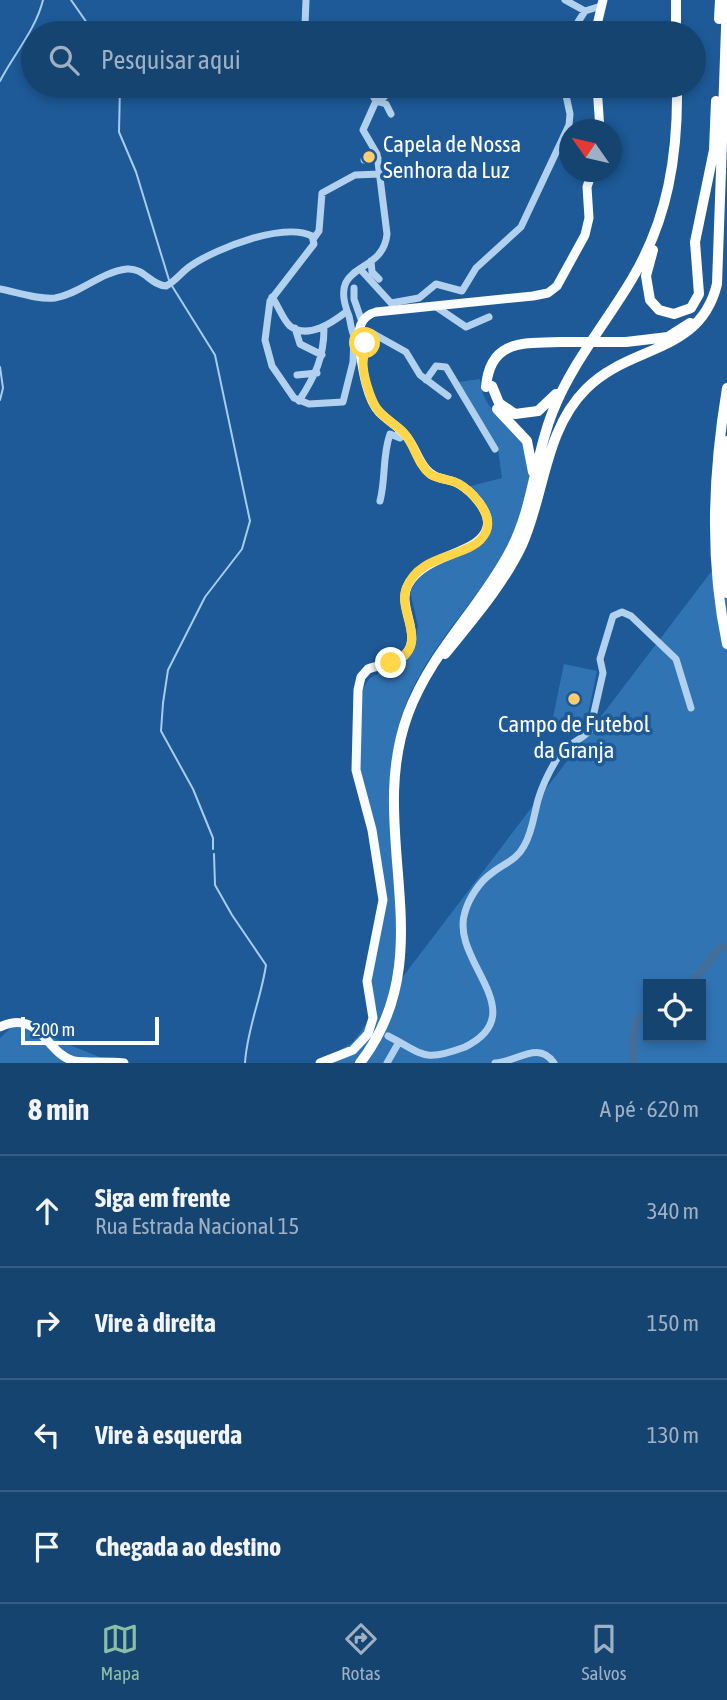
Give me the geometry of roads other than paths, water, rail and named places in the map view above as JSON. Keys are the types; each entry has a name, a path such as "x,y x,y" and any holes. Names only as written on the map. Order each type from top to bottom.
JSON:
{"highway":[{"path":"678,0 678,21"},
{"path":"363,1063 380,1044 394,1014 406,960 397,800 400,760 424,683 514,561 534,514 553,441 574,402 606,372 687,333 709,310 717,284 720,0"},
{"path":"680,98 682,128 676,178 646,276 650,300 667,313 691,308 699,294 695,242 711,170 727,0"},
{"path":"445,654 514,554 532,511 558,408 652,248 675,172 678,98"},
{"path":"363,1063 390,1013 402,960 393,800 396,760 407,717 421,681 509,553 527,511 544,438 558,397 645,257 666,201 676,148 678,98"},
{"path":"625,345 653,341 683,329 695,318 709,296 715,129"},
{"path":"489,386 499,403 515,414 532,413 545,407 615,306"},
{"path":"527,511 533,473 527,442 512,422 495,407 489,386 489,368 495,358 516,344 654,345 687,333"},
{"path":"727,388 715,482 714,531 717,586 727,644"},
{"path":"727,441 723,529 727,593"}],"main road":[{"path":"598,21 602,3"},
{"path":"598,98 599,119"},
{"path":"320,1063 348,1054 371,1027 367,983 383,900 371,826 357,777 358,687 366,671 396,661 407,650 412,625 405,594 413,578 431,562 473,545 484,535 488,518 459,484 428,472 398,427 376,408 356,338 362,322 373,313 537,295 554,289 586,231 589,182"},
{"path":"0,1027 16,1023 32,1027 75,1062 124,1063"}],"street":[{"path":"305,21 306,0"},
{"path":"565,0 585,11"},
{"path":"579,21 585,11 602,3"},
{"path":"376,98 391,114"},
{"path":"380,174 346,178 322,192 319,232 313,245 272,297 264,328 269,359 292,395 299,401 314,404 345,400 356,338 346,312 343,285 371,261 385,245 387,237 380,174 378,158 363,130 381,98"},
{"path":"391,303 420,297 436,284 462,291 476,268 521,227 569,125 567,98"},
{"path":"364,160 378,158"},
{"path":"0,289 55,298 92,280 128,269 139,270 157,284 166,286 196,262 262,236 288,232 307,233 314,238"},
{"path":"371,261 372,273 379,279"},
{"path":"360,270 391,303 408,304 416,308"},
{"path":"354,288 354,299 362,322"},
{"path":"272,297 289,325 295,328 324,328 346,312"},
{"path":"435,306 466,327 489,317"},
{"path":"295,328 300,344 322,355"},
{"path":"299,401 317,373 322,355 324,328"},
{"path":"362,361 366,339 376,333 406,352 418,374 448,396"},
{"path":"426,380 436,366 446,367 495,449"},
{"path":"297,376 317,373"},
{"path":"380,501 385,480 383,456 390,434 400,438 398,427"},
{"path":"417,1055 430,1058 445,1056 471,1044 490,1026 493,1002 468,948 463,923 465,911 473,894 490,874 517,856 525,845 539,796 559,755 570,742 590,730 603,673 602,652 613,616 622,612 631,616 676,659 691,708"},
{"path":"388,1036 428,1063"},
{"path":"387,1063 399,1042"},
{"path":"495,1063 538,1051 546,1054 554,1063"}],"waterway":[{"path":"35,21 43,0"},
{"path":"71,0 86,21"},
{"path":"0,81 21,46"},
{"path":"120,98 119,132 136,172 169,280"},
{"path":"172,286 215,355 250,521 242,549 205,597 168,670 163,703 161,731 193,789 213,838 213,849"},
{"path":"0,367 3,388 0,400"},
{"path":"214,854 215,885 266,965 248,1038 245,1063"},
{"path":"694,979 720,948 727,947"},
{"path":"633,1063 633,1036 637,1020 643,1016"}],"place":[{"name":"Capela de Nossa Senhora da Luz","path":"369,157"},
{"name":"Campo de Futebol da Granja","path":"574,699"}]}
